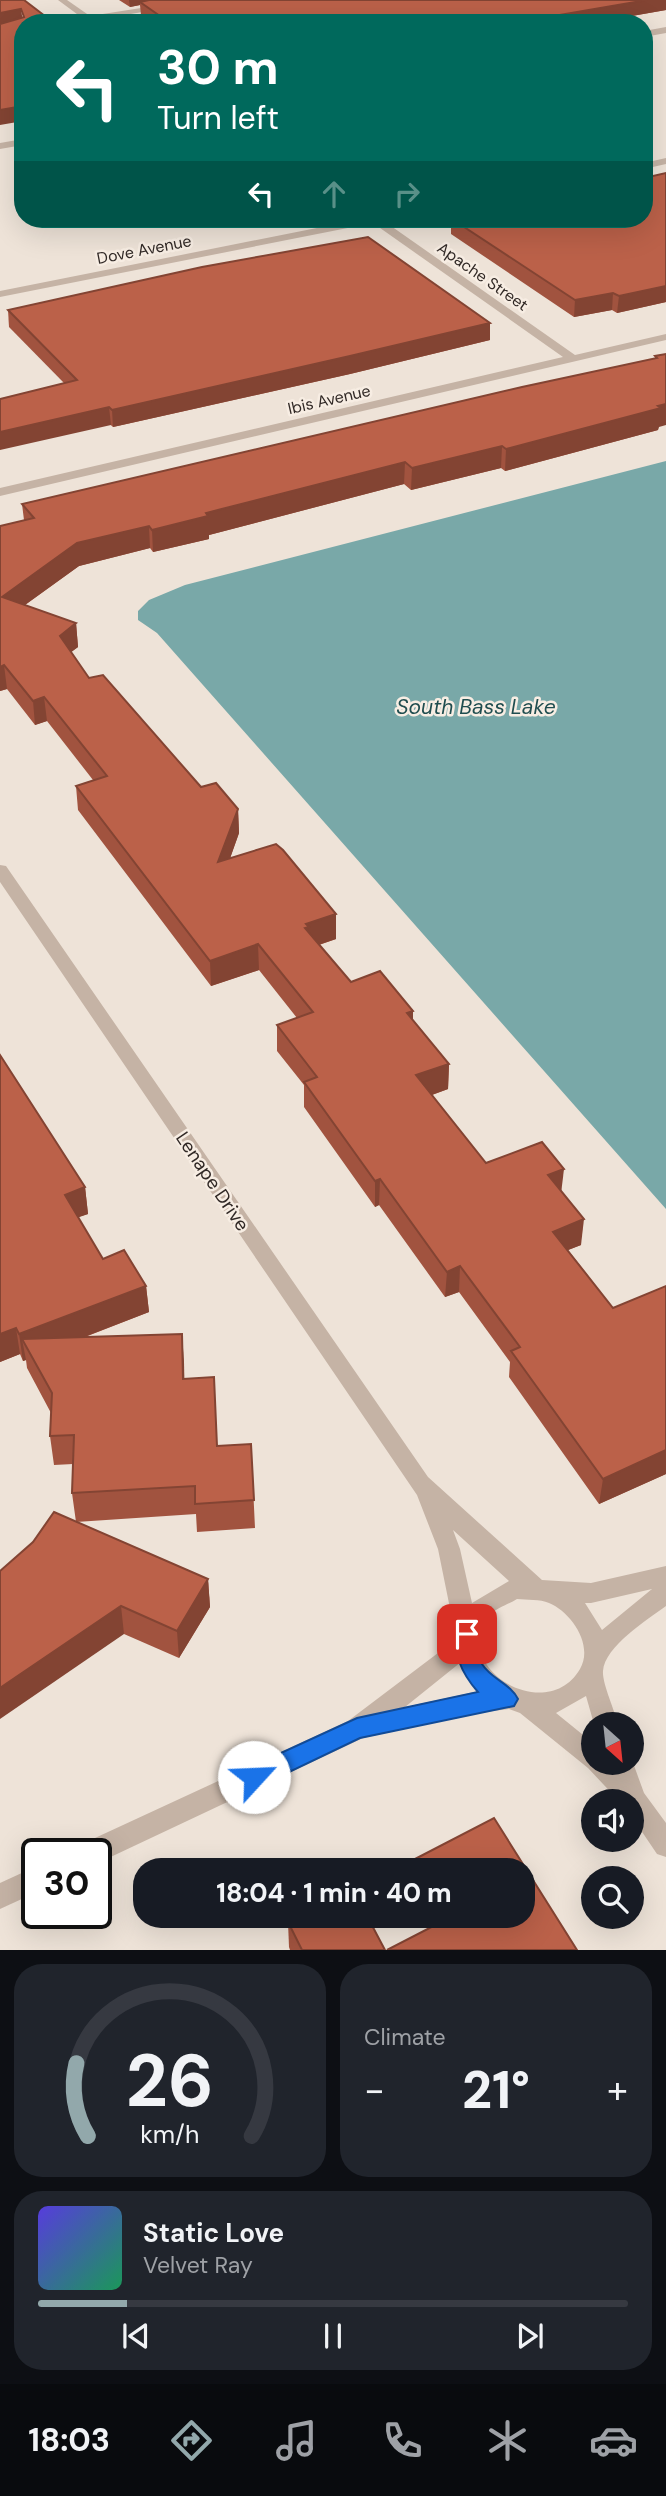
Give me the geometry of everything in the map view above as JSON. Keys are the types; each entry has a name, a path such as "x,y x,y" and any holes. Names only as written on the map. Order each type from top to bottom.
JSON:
{"street":[{"path":"62,0 81,14"},
{"path":"130,14 208,0"},
{"name":"Dove Avenue","path":"0,294 330,228"},
{"name":"Apache Street","path":"388,228 573,359"},
{"name":"Ibis Avenue","path":"0,492 666,337"},
{"name":"Lenape Drive","path":"0,870 426,1492 449,1549 467,1636"},
{"name":"Lenape Drive","path":"426,1492 542,1591"},
{"path":"581,1749 517,1701 489,1688 475,1673 468,1656 467,1636 471,1621 481,1606 496,1595 515,1589 591,1593 666,1576"},
{"path":"542,1591 573,1605 587,1620 594,1637 593,1663 603,1712"},
{"path":"357,1728 477,1702 547,1703 566,1697 581,1686 614,1632 666,1592"},
{"path":"112,1843 357,1728 446,1661 467,1636"},
{"path":"611,1775 624,1789"},
{"path":"644,1813 666,1845"},
{"path":"0,1896 21,1886"}],"water":[{"name":"South Bass Lake","path":"666,461 666,1209 157,633 138,620 138,611 149,600 185,585"}],"building":[{"path":"0,0 24,0 42,14 23,14 21,9 0,13"},
{"path":"647,0 565,14 157,14 140,2"},
{"path":"14,20 14,108 0,110 0,24"},
{"path":"666,173 666,286 619,296 613,293 575,300 466,228 653,228 653,176"},
{"path":"368,237 490,323 112,410 109,407 0,432 0,399 77,380 8,310 202,267"},
{"path":"666,354 666,404 658,406 661,408 506,449 502,446 412,468 405,462 206,513 208,516 152,530 149,526 77,543 2,597 76,623 60,636 89,678 103,675 201,787 216,783 238,809 218,862 276,844 283,850 336,914 306,924 309,927 305,928 351,982 380,971 413,1011 407,1013 449,1064 416,1075 486,1163 542,1142 564,1169 548,1175 584,1219 553,1232 613,1308 666,1286 666,1450 603,1479 511,1351 520,1347 460,1266 447,1272 380,1179 375,1181 304,1082 317,1077 277,1025 313,1012 258,944 210,961 76,786 107,776 44,697 33,701 4,665 0,667 0,526 34,518 22,504"},
{"path":"0,1055 85,1187 65,1195 103,1259 124,1250 146,1286 19,1334 16,1328 0,1334"},
{"path":"182,1334 183,1379 214,1377 217,1446 251,1444 254,1500 195,1504 195,1486 72,1493 74,1435 50,1436 52,1393 22,1339"},
{"path":"54,1512 208,1579 177,1631 121,1606 0,1688 0,1571 33,1542"},
{"path":"494,1818 519,1858 417,1858"},
{"path":"535,1883 577,1950 387,1950 430,1928 535,1928"},
{"path":"291,1928 373,1928 385,1950 302,1950"}],"route":[{"path":"254,1777 357,1728 477,1702 506,1699 489,1688 475,1673 468,1656 467,1634"}]}
